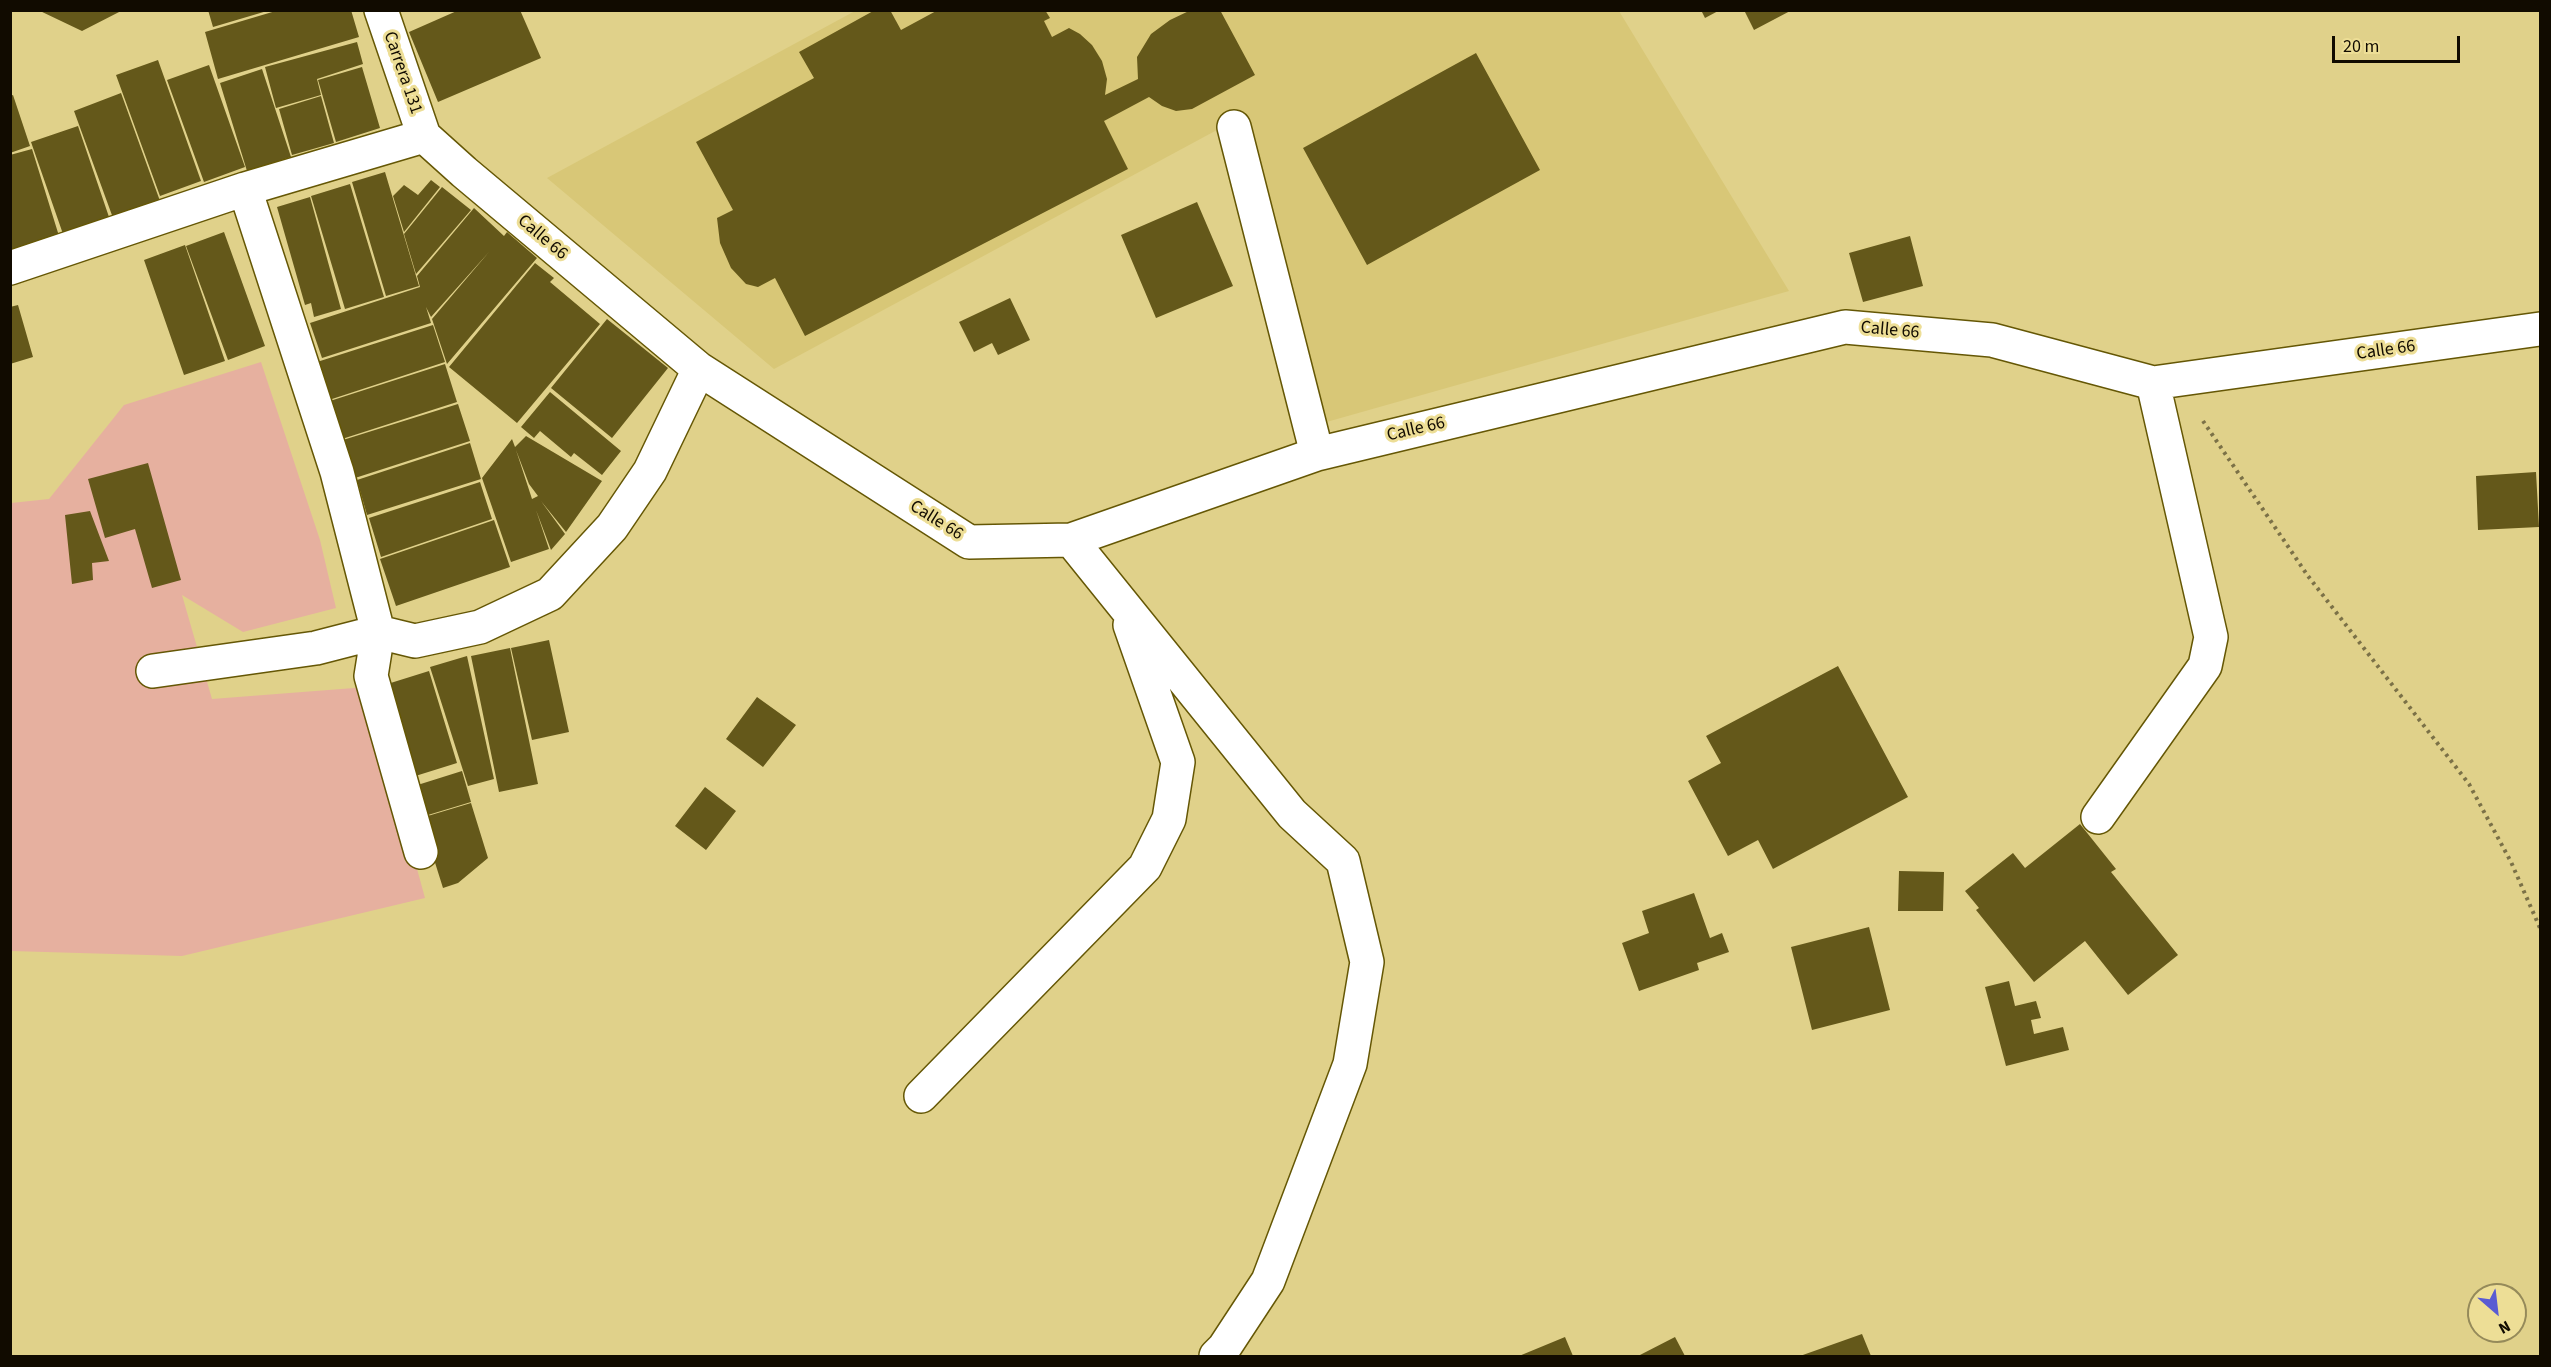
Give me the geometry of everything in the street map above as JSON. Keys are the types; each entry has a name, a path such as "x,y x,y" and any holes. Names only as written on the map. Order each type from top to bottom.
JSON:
{"street":[{"name":"Carrera 131","path":"381,10 424,135"},
{"path":"1234,127 1317,454"},
{"path":"10,268 245,189 424,135"},
{"name":"Calle 66","path":"424,135 464,172 699,369 969,542 1071,540 1317,454 1845,327 1992,339 2165,382 2541,329"},
{"path":"245,189 337,472 378,632 371,676 421,852"},
{"path":"153,671 316,648 378,632 415,641 480,627 550,594 612,528 650,471 699,369"},
{"path":"2098,817 2205,666 2211,637 2165,382"},
{"path":"1071,540 1292,814 1343,861 1367,962 1350,1064 1273,1270 1256,1300 1224,1348 1216,1356"},
{"path":"921,1096 1145,867 1169,819 1178,762 1121,601"}],"path":[{"path":"2165,382 2308,576 2469,784 2511,862 2541,928"}],"shaded area":[{"path":"855,11 1619,11 1789,291 1323,423 1241,117 774,369 547,178"},
{"path":"261,362 320,540 336,608 243,632 182,595 212,699 367,687 425,898 182,956 11,951 11,503 49,499 124,405"}],"building":[{"path":"38,10 123,10 82,31"},
{"path":"208,10 267,10 267,11 213,27"},
{"path":"279,10 351,10 359,37 218,79 205,32"},
{"path":"459,10 520,10 541,58 438,102 409,32"},
{"path":"875,10 890,10 901,30 938,10 1045,10 1050,18 1044,21 1052,37 1069,28 1092,45 1102,61 1107,79 1105,95 1138,79 1137,57 1151,34 1170,20 1191,10 1220,10 1255,75 1192,109 1176,111 1162,106 1149,97 1104,121 1128,169 805,336 775,278 758,287 746,284 731,268 720,243 717,218 733,210 696,142 814,78 799,52"},
{"path":"1701,10 1720,10 1705,18"},
{"path":"1744,10 1792,10 1754,30"},
{"path":"357,42 363,64 317,79 321,95 276,108 265,67"},
{"path":"1476,53 1540,170 1367,265 1303,148"},
{"path":"158,60 201,181 160,196 116,75"},
{"path":"209,65 245,167 204,182 167,80"},
{"path":"362,67 380,128 336,142 318,80"},
{"path":"262,69 291,157 247,171 220,83"},
{"path":"121,93 160,201 113,218 74,111"},
{"path":"13,95 30,146 10,153 10,96"},
{"path":"321,96 334,143 292,155 279,109"},
{"path":"78,126 109,217 63,234 31,142"},
{"path":"32,149 59,236 10,251 10,155"},
{"path":"385,172 419,286 386,296 352,182"},
{"path":"431,180 440,187 404,232 393,196 404,185 418,195"},
{"path":"350,184 384,297 345,309 311,196"},
{"path":"442,187 471,210 416,274 404,234"},
{"path":"310,197 341,309 314,317 311,303 305,305 277,207"},
{"path":"1197,202 1233,286 1156,318 1121,235"},
{"path":"474,208 504,236 507,232 537,258 447,364 432,319 489,252 431,317 426,307 431,323 322,358 310,323 420,287 417,276"},
{"path":"224,232 265,346 228,360 186,246"},
{"path":"1910,236 1923,286 1863,302 1849,253"},
{"path":"185,245 225,361 184,375 144,260"},
{"path":"535,263 554,278 550,282 600,324 517,423 449,367"},
{"path":"1010,298 1030,340 998,355 992,343 974,352 959,322"},
{"path":"18,305 33,357 10,364 10,307"},
{"path":"607,319 668,368 612,438 551,388"},
{"path":"433,325 445,362 329,400 317,362"},
{"path":"445,364 457,402 342,439 330,401"},
{"path":"550,392 621,451 602,475 574,453 571,457 540,431 534,438 521,427"},
{"path":"458,404 470,441 355,478 343,440"},
{"path":"526,436 602,481 566,532 541,501 565,534 551,550 536,510 549,549 511,562 482,478 512,439 515,447","holes":["516,450 529,484 538,496 532,499"]},
{"path":"470,443 481,479 367,515 357,480"},
{"path":"148,463 181,580 152,588 135,529 105,538 88,479"},
{"path":"2536,472 2539,527 2478,530 2476,476"},
{"path":"480,482 492,519 381,557 369,518"},
{"path":"90,511 109,561 92,563 93,580 72,584 65,515"},
{"path":"494,520 510,567 396,606 380,559"},
{"path":"549,640 569,732 532,740 511,648"},
{"path":"510,648 538,784 499,792 471,656"},
{"path":"467,656 494,779 468,786 430,667"},
{"path":"1838,666 1908,797 1773,869 1758,840 1728,856 1688,781 1721,763 1706,736"},
{"path":"429,671 457,763 409,778 381,686"},
{"path":"757,697 796,725 763,767 726,739"},
{"path":"462,771 471,802 418,818 408,788"},
{"path":"705,787 736,811 706,850 675,826"},
{"path":"471,803 488,858 458,883 443,888 421,818"},
{"path":"2080,824 2116,869 2111,872 2178,955 2128,995 2085,941 2034,982 1976,910 1979,908 1965,891 2013,853 2025,868"},
{"path":"1899,871 1944,872 1943,911 1898,911"},
{"path":"1694,893 1710,938 1722,933 1729,952 1697,963 1699,970 1639,991 1622,943 1649,933 1642,911"},
{"path":"1869,927 1890,1010 1812,1030 1791,947"},
{"path":"2009,981 2015,1006 2036,1001 2041,1018 2031,1020 2034,1034 2063,1027 2069,1050 2006,1066 1985,987"},
{"path":"1862,1334 1871,1356 1800,1356"},
{"path":"1565,1337 1573,1356 1519,1356"},
{"path":"1675,1337 1685,1356 1638,1356"}]}
